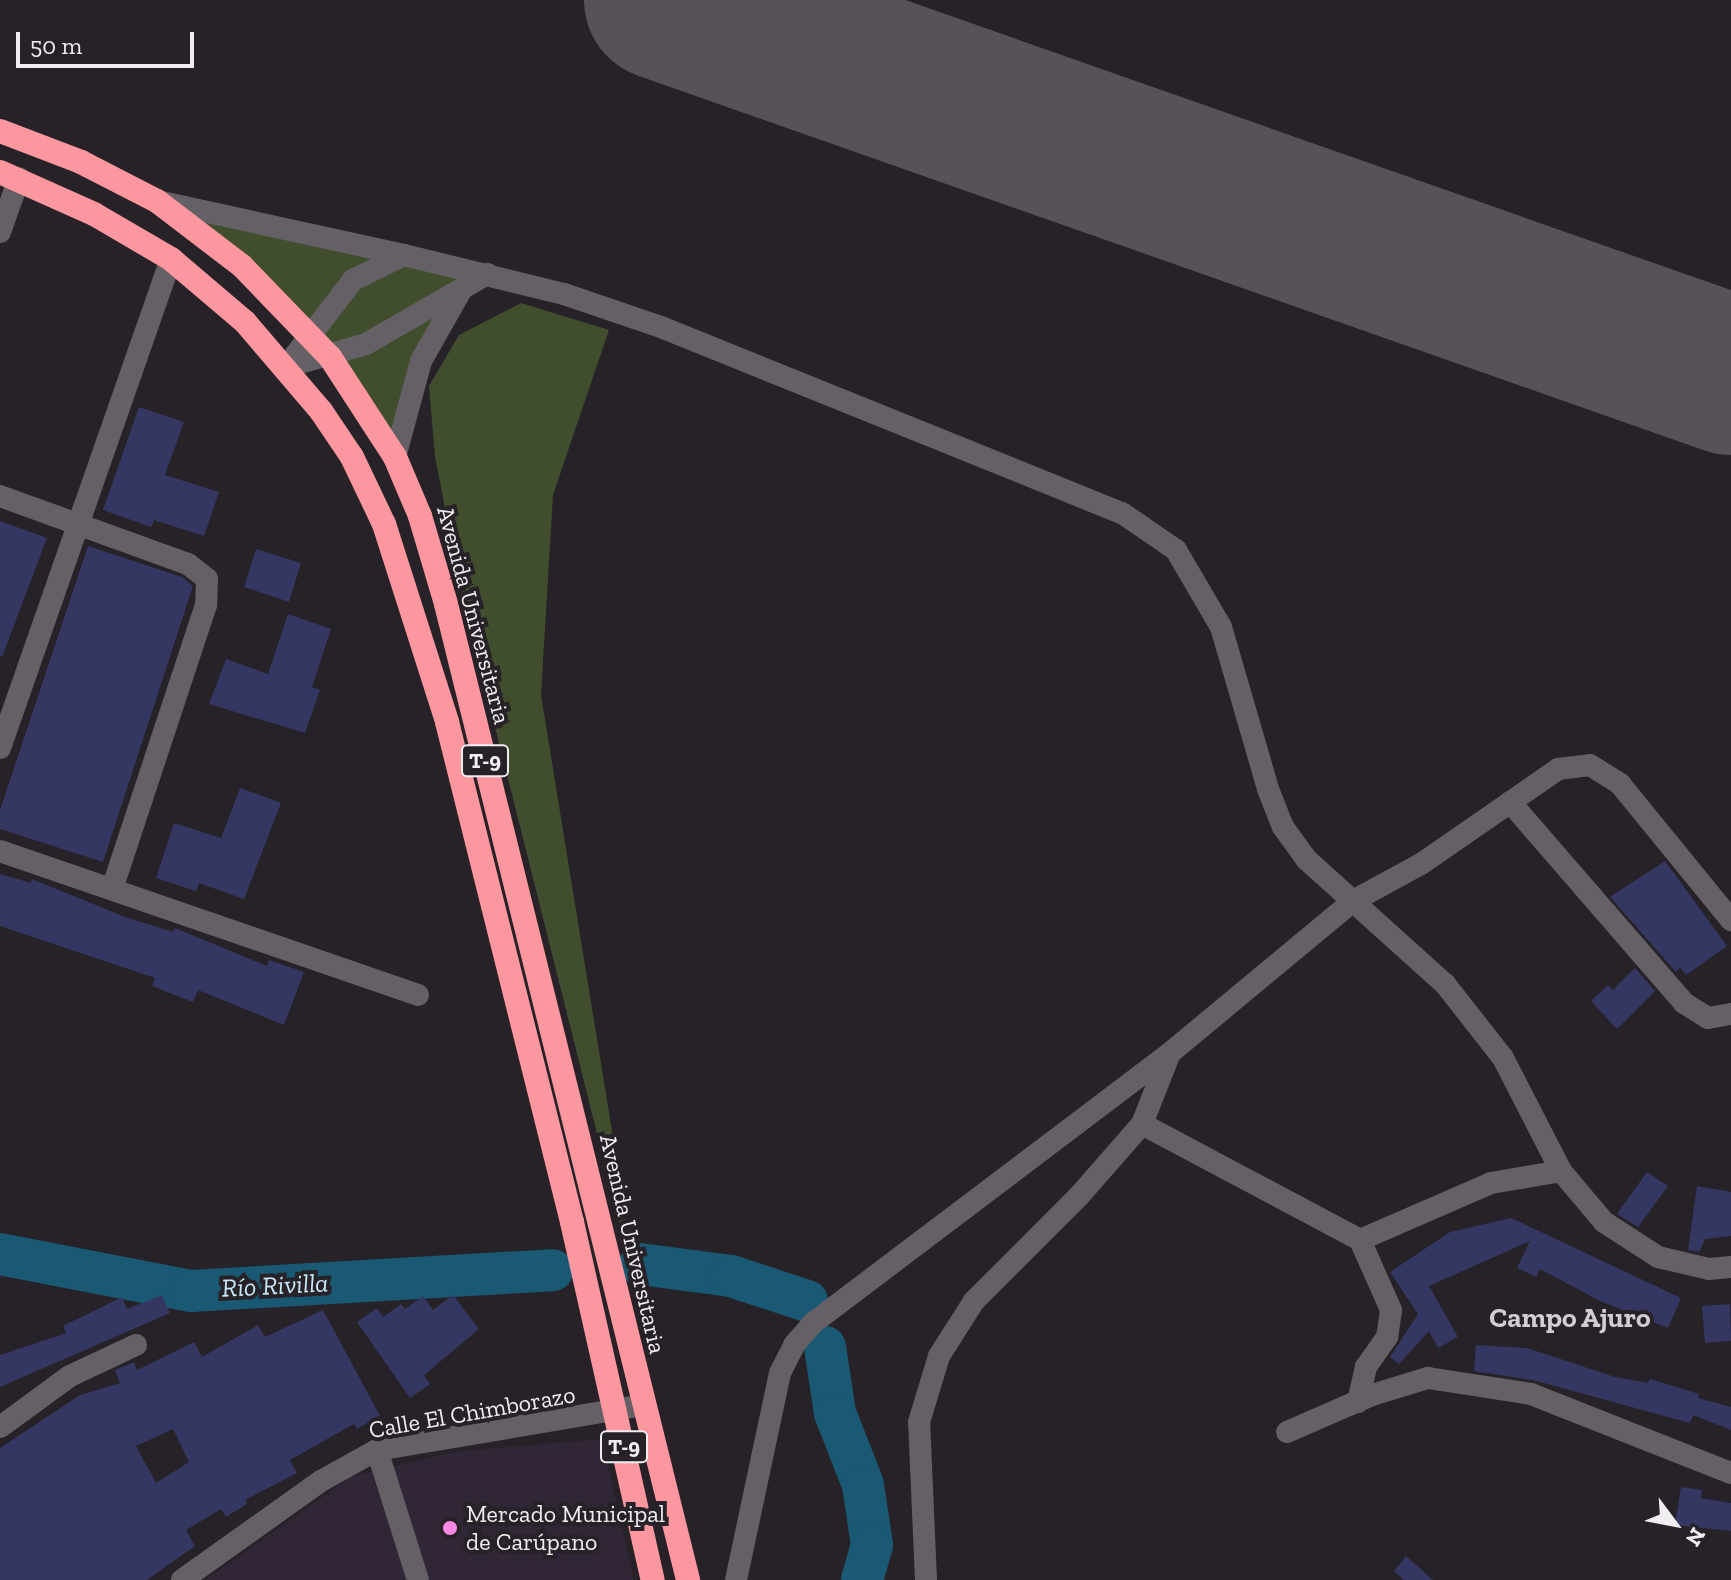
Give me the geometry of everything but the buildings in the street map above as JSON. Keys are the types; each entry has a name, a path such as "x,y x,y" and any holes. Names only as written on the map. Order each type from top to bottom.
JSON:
{"highway":[{"name":"Avenida Universitaria","path":"0,131 81,162 157,201 242,266 330,357 395,457 420,516 450,619 688,1580"},
{"name":"T-9","path":"9,175 171,259 245,322 286,367 352,457 407,589 447,722 572,1222 653,1580"}],"street":[{"path":"0,232 9,175"},
{"path":"157,201 487,274 661,327 950,441 1122,513 1176,550 1221,627 1283,827 1306,859 1445,984 1503,1058 1561,1171 1604,1222 1658,1257 1709,1269 1731,1267"},
{"path":"286,367 353,280 404,255"},
{"path":"0,748 171,259"},
{"path":"286,367 330,357 394,331 487,274"},
{"path":"395,457 421,361 462,287"},
{"path":"0,496 188,564 207,579 206,605 112,889"},
{"path":"736,1580 780,1373 794,1345 813,1323 1170,1053 1353,901 1421,864 1558,769 1590,765 1620,784 1731,920"},
{"path":"1510,802 1684,1003 1708,1018 1731,1014"},
{"path":"0,851 418,995"},
{"path":"926,1580 919,1422 939,1356 974,1301 1079,1196 1142,1124 1170,1053"},
{"path":"1142,1124 1360,1240 1391,1310 1387,1337 1366,1367 1358,1402"},
{"path":"1360,1240 1491,1183 1561,1171"},
{"path":"0,1427 70,1376 136,1345"},
{"path":"1287,1432 1358,1402 1428,1378 1531,1394 1731,1473"},
{"name":"Calle El Chimborazo","path":"182,1580 321,1481 377,1450 616,1413 643,1405"},
{"path":"377,1450 418,1580"}],"shaded area":[{"name":"Mercado Municipal de Carúpano","path":"602,1439 634,1580 205,1580 352,1476 459,1451"}],"green space":[{"path":"157,201 487,274 432,338 395,457 330,357"},
{"path":"521,303 609,330 553,495 541,695 641,1309 463,599 435,457 429,386 459,335"}],"waterway":[{"name":"Río Rivilla","path":"0,1254 191,1291 552,1270"},
{"name":"Río Rivilla","path":"640,1264 731,1276 807,1301"},
{"name":"Río Rivilla","path":"825,1347 835,1413 863,1485 872,1545 862,1580"}],"runway":[{"path":"664,0 1731,375"}],"place":[{"name":"Mercado Municipal de Carúpano","path":"450,1528"}],"district":[{"name":"Campo Ajuro","path":"1570,1318"}]}
